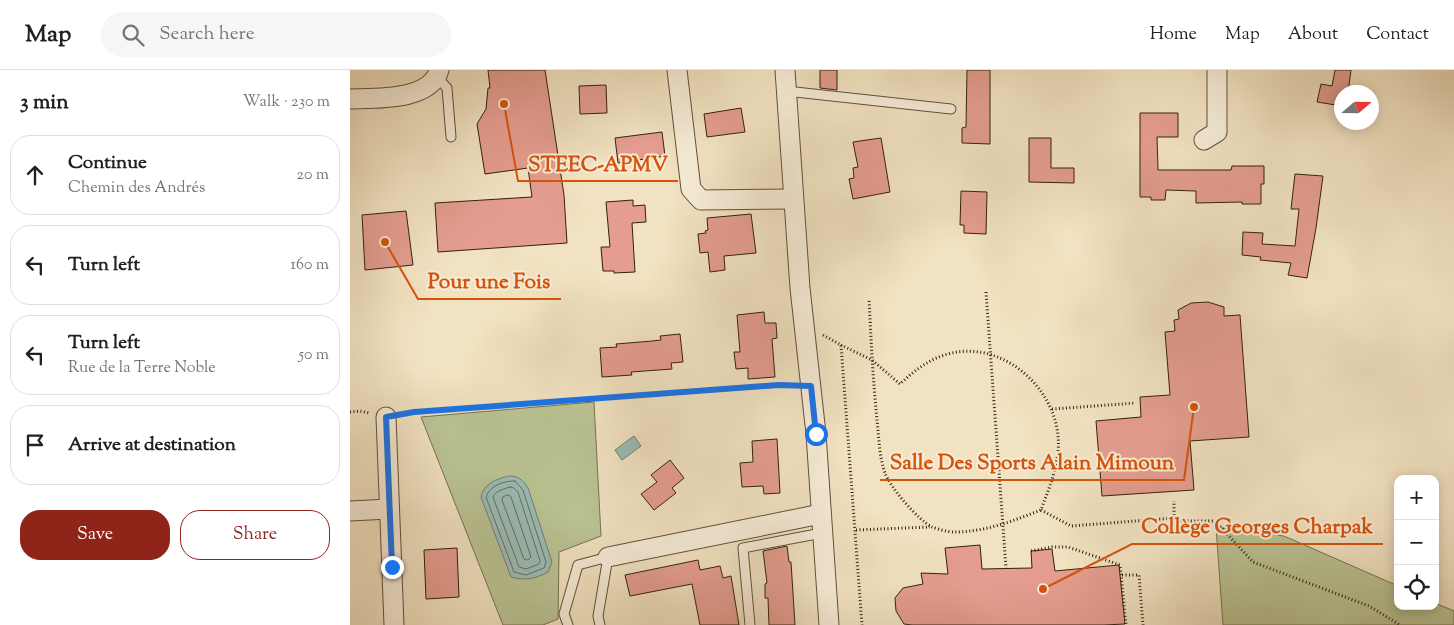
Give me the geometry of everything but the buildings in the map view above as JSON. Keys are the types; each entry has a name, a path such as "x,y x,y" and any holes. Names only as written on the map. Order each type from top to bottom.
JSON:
{"street":[{"path":"677,70 691,189 701,200 793,199"},
{"path":"785,70 800,288 811,386 829,625"},
{"path":"1204,140 1216,132 1217,70"},
{"path":"350,99 396,98 419,91 438,74"},
{"path":"386,417 394,625"},
{"path":"350,512 389,509"},
{"path":"608,557 822,524"}],"lane":[{"path":"438,74 447,88 451,137"},
{"path":"786,91 952,109"},
{"path":"750,625 743,548 822,524"},
{"path":"568,625 564,614 578,565 608,557 598,616 600,625"}],"path":[{"path":"986,292 1006,568"},
{"path":"869,299 877,424 885,474 906,504 931,526"},
{"path":"820,334 872,360 900,384 928,362 948,354 967,351 981,352 1017,367 1030,377 1041,390 1052,409 1056,427 1058,451 1051,483 1041,510 1003,525 981,530 952,532 931,526 856,530"},
{"path":"841,345 862,625"},
{"path":"386,417 424,411 779,385 811,386"},
{"path":"1052,409 1135,404"},
{"path":"1174,502 1174,518"},
{"path":"1041,510 1071,526 1174,518 1180,521 1215,521 1253,562 1369,606 1400,625"},
{"path":"1031,551 1052,547 1068,547 1120,565 1126,625"},
{"path":"1122,576 1139,574 1144,625"}],"green space":[{"path":"594,402 601,536 559,552 558,619 543,625 503,625 421,417"},
{"path":"1216,527 1284,536 1394,584 1394,610 1439,610 1439,605 1454,611 1454,625 1223,625"}],"water":[{"path":"634,436 641,446 622,460 615,450"},
{"path":"509,476 520,479 528,488 552,562 548,572 534,578 521,579 511,577 481,497 488,485"}],"place":[{"name":"STEEC-APMV","path":"504,104"},
{"name":"Pour une Fois","path":"385,242"},
{"name":"Salle Des Sports Alain Mimoun","path":"1194,407"},
{"name":"Collège Georges Charpak","path":"1043,589"}],"route":[{"path":"392,567 386,417 414,412 779,385 811,386 816,434"}]}
